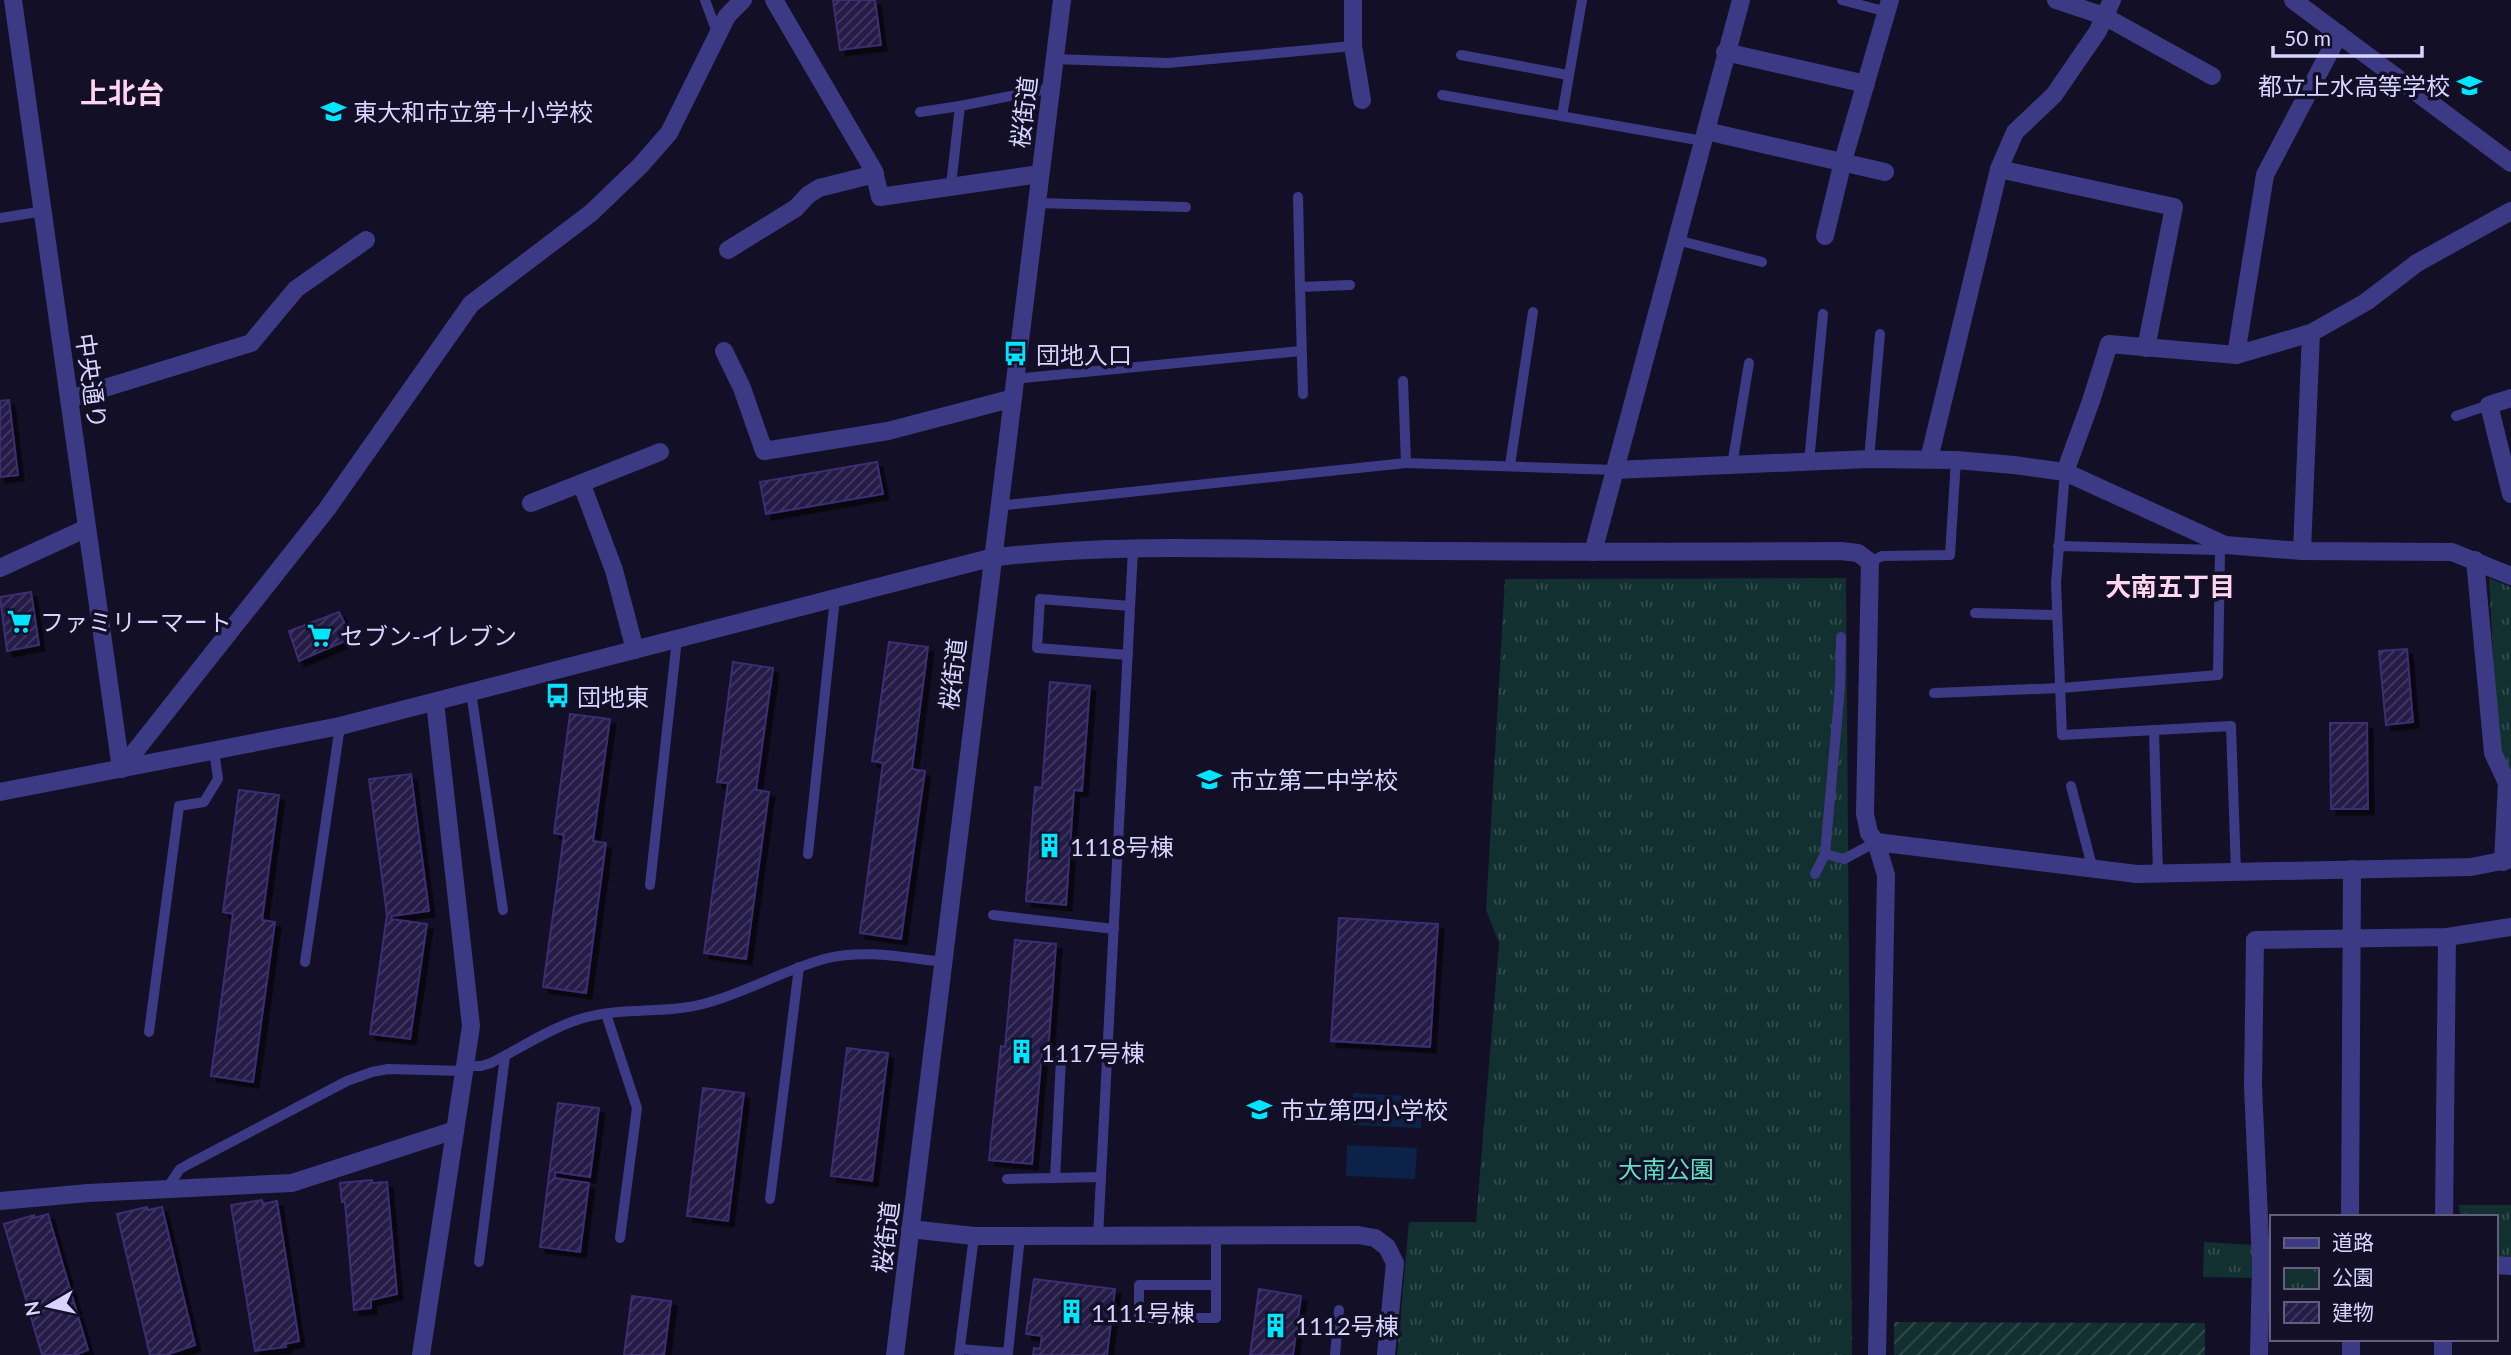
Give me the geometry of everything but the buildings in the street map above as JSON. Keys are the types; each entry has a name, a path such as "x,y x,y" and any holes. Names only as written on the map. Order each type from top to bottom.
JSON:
{"street":[{"name":"中央通り","path":"13,0 121,769"},
{"path":"121,769 327,509 471,304 591,213 640,166 669,133 727,16 743,0"},
{"path":"774,0 875,174 880,197 1040,174"},
{"name":"桜街道","path":"895,1355 944,962 990,558 1062,0"},
{"path":"1353,0 1353,46 1362,100"},
{"path":"1593,552 1741,0"},
{"path":"2056,0 2108,8 2212,76"},
{"path":"2293,0 2511,163"},
{"path":"1825,236 1843,161 1888,6"},
{"path":"1929,459 1999,169 2015,132 2054,95 2098,31 2108,8"},
{"path":"2236,355 2265,175 2340,34"},
{"path":"1725,52 1866,84"},
{"path":"1705,136 1843,161 1885,172"},
{"path":"1999,169 2174,207 2146,348"},
{"path":"728,250 796,208 819,188 875,174"},
{"path":"2064,472 2109,344 2236,355 2311,333 2367,302 2417,263 2511,211"},
{"path":"69,399 251,343 296,289 366,240"},
{"path":"2302,551 2311,333"},
{"path":"724,351 764,451 888,431 1010,399"},
{"path":"2511,398 2489,405 2511,494"},
{"path":"531,503 660,452"},
{"path":"1615,470 1869,459 1929,459 2064,472 2222,547 2302,551 2452,552 2511,576"},
{"path":"582,485 614,570 635,650"},
{"path":"0,568 87,528"},
{"path":"0,792 340,726 990,558 1050,550 1858,553 1870,562 1865,814 1886,875 1877,1355"},
{"path":"1876,842 2093,870 2158,874 2471,867 2507,860 2507,783 2493,752 2475,560"},
{"path":"421,1355 471,1026 435,702"},
{"path":"2350,1215 2351,869"},
{"path":"2259,1355 2266,1262 2253,1087 2255,940 2446,937 2511,927"},
{"path":"2444,1215 2446,937"},
{"path":"0,1201 167,1188 292,1182 455,1130"},
{"path":"910,1229 974,1236 1358,1235 1376,1238 1387,1247 1395,1263 1386,1355"}],"lane":[{"path":"705,0 718,35"},
{"path":"1562,116 1582,0"},
{"path":"1842,0 1888,6"},
{"path":"1055,59 1168,63 1353,46"},
{"path":"1461,55 1568,75"},
{"path":"920,112 1051,88"},
{"path":"1442,95 1562,116 1705,136"},
{"path":"951,186 960,106"},
{"path":"1298,197 1303,394"},
{"path":"1036,203 1186,207"},
{"path":"0,218 44,211"},
{"path":"1677,240 1762,262"},
{"path":"1300,287 1350,285"},
{"path":"1510,466 1533,312"},
{"path":"1809,462 1822,314"},
{"path":"1869,459 1880,334"},
{"path":"1013,379 1301,351"},
{"path":"1732,465 1749,363"},
{"path":"1403,381 1406,463"},
{"path":"2456,416 2489,405"},
{"path":"1870,562 1882,556 1950,555 1956,460"},
{"path":"997,506 1406,463 1615,470"},
{"path":"2064,472 2056,615 2062,734 2231,726 2236,872"},
{"path":"1934,693 2061,688 2218,675 2222,547 2058,546"},
{"path":"1098,1236 1133,549"},
{"path":"808,853 835,598"},
{"path":"1128,655 1037,648 1040,599 1130,606"},
{"path":"1975,613 2056,615"},
{"path":"1815,874 1825,854 1840,687 1840,637"},
{"path":"650,885 677,639"},
{"path":"471,692 503,911"},
{"path":"305,962 340,726"},
{"path":"2154,730 2158,874"},
{"path":"149,1032 179,806 204,802 218,779 215,750"},
{"path":"2071,786 2093,870"},
{"path":"1825,854 1844,859 1876,842"},
{"path":"993,915 1114,929"},
{"path":"167,1188 180,1169 347,1081 388,1069 464,1069 481,1066 555,1029 588,1017 705,1004 828,958 865,954 944,962"},
{"path":"770,1199 799,967"},
{"path":"606,1014 637,1108 620,1238"},
{"path":"479,1262 505,1056"},
{"path":"1055,1178 1061,1059"},
{"path":"1007,1179 1101,1177"},
{"path":"974,1236 960,1352 1008,1353 1020,1236"},
{"path":"1216,1236 1216,1285 1216,1318 1139,1318 1139,1285 1216,1285"},
{"path":"1335,1355 1339,1310"}],"green space":[{"name":"大南公園","path":"1846,578 1852,1355 1397,1355 1409,1222 1476,1222 1499,943 1486,910 1505,579"},
{"path":"2489,578 2511,587 2511,772 2498,751"},
{"path":"2459,1205 2511,1205 2511,1258 2497,1258 2497,1215 2460,1215"},
{"path":"2204,1242 2255,1245 2255,1278 2203,1277"},
{"path":"1894,1322 2205,1323 2205,1355 1894,1355"}],"water":[{"path":"1353,1093 1422,1097 1421,1128 1351,1125"},
{"path":"1347,1145 1417,1148 1415,1179 1346,1176"}],"place":[{"name":"都立上水高等学校","path":"2470,85"},
{"name":"東大和市立第十小学校","path":"333,111"},
{"name":"団地入口","path":"1016,354"},
{"name":"ファミリーマート","path":"20,621"},
{"name":"セブン-イレブン","path":"320,635"},
{"name":"団地東","path":"557,696"},
{"name":"市立第二中学校","path":"1210,779"},
{"name":"1118号棟","path":"1050,846"},
{"name":"1117号棟","path":"1021,1052"},
{"name":"市立第四小学校","path":"1260,1109"},
{"name":"1111号棟","path":"1071,1312"},
{"name":"1112号棟","path":"1275,1325"}],"district":[{"name":"上北台","path":"122,92"},
{"name":"大南五丁目","path":"2170,586"}]}
